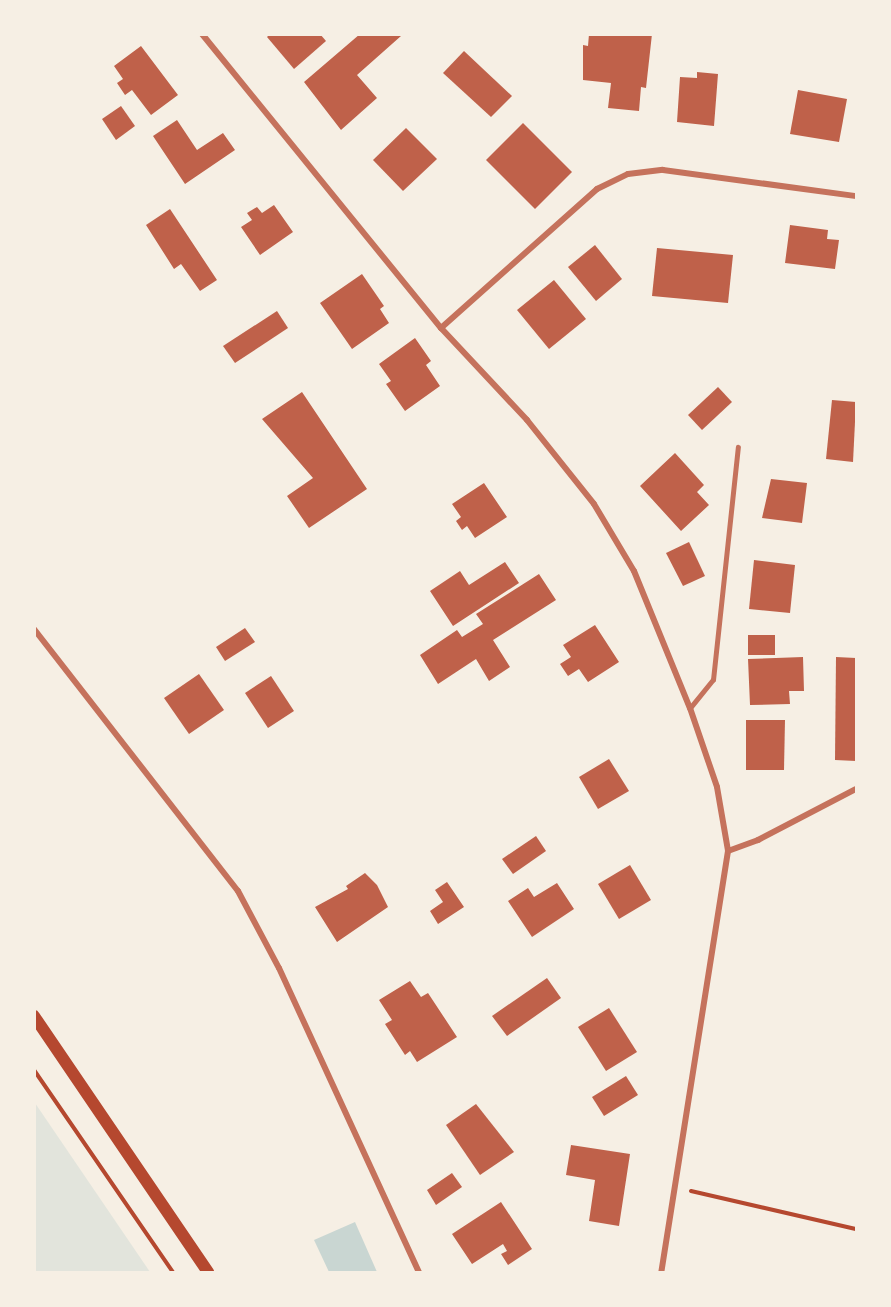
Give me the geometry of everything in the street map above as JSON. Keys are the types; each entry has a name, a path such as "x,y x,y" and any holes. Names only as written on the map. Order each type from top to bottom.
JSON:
{"main road":[{"path":"34,1016 208,1272"}],"street":[{"path":"202,34 441,328 527,420 606,521 643,590 690,708 717,787 728,851 661,1272"},
{"path":"441,328 597,189 628,174 663,170 856,196"},
{"path":"34,629 238,891 279,968 419,1272"},
{"path":"728,851 758,840 856,789"}],"lane":[{"path":"690,708 713,680 738,447"}],"path":[{"path":"34,1070 173,1272"},
{"path":"675,1188 856,1229"}],"shaded area":[{"path":"35,1103 150,1272 35,1272"},
{"path":"355,1222 377,1272 329,1272 314,1240"}],"building":[{"path":"270,34 320,34 326,41 294,69 267,37"},
{"path":"360,34 401,36 357,75 377,98 341,130 304,82"},
{"path":"589,34 652,34 646,88 641,87 639,111 608,108 611,83 583,80 583,45 588,46"},
{"path":"141,46 178,95 151,115 132,90 125,95 117,83 123,79 114,66"},
{"path":"464,51 512,96 491,117 443,73"},
{"path":"697,72 718,74 714,126 677,122 680,77 697,78"},
{"path":"798,90 847,99 839,142 790,134"},
{"path":"121,106 135,126 116,140 102,119"},
{"path":"177,120 197,150 223,133 235,150 185,184 153,136"},
{"path":"523,123 572,172 535,209 486,160"},
{"path":"406,128 437,159 403,191 373,160"},
{"path":"274,205 293,232 260,255 241,227 252,220 247,213 257,207 262,213"},
{"path":"170,209 217,280 200,291 181,264 174,269 146,225"},
{"path":"790,225 828,230 827,239 839,240 835,269 785,263"},
{"path":"595,245 622,279 596,301 568,267"},
{"path":"657,248 733,255 728,303 652,296"},
{"path":"362,274 384,306 380,309 389,323 352,349 320,303"},
{"path":"554,280 586,319 549,349 517,310"},
{"path":"277,311 288,328 235,363 223,346"},
{"path":"415,338 431,361 426,365 440,386 405,411 386,384 391,381 379,364"},
{"path":"718,387 732,402 702,430 688,415"},
{"path":"302,392 367,489 309,528 287,496 313,478 262,419"},
{"path":"832,400 856,402 853,462 826,459"},
{"path":"675,453 704,485 697,492 709,505 681,531 640,486"},
{"path":"771,479 807,483 802,523 762,518"},
{"path":"484,483 507,517 475,538 467,526 462,530 456,521 461,517 452,504"},
{"path":"689,542 705,576 683,586 666,553"},
{"path":"754,560 795,565 790,613 749,609"},
{"path":"505,562 519,583 453,626 430,591 460,571 469,585"},
{"path":"539,574 556,600 493,640 510,667 489,681 476,659 438,684 420,655 457,630 462,637 483,624 476,614"},
{"path":"595,625 619,662 588,682 579,669 568,676 560,664 571,657 563,645"},
{"path":"245,628 255,642 225,661 216,647"},
{"path":"748,635 775,635 775,655 748,655"},
{"path":"803,657 804,691 789,691 790,704 750,705 748,659"},
{"path":"836,657 856,658 856,761 835,760"},
{"path":"199,674 224,710 189,734 164,698"},
{"path":"271,676 294,711 268,728 245,693"},
{"path":"746,720 785,720 784,770 746,770"},
{"path":"609,759 629,791 598,809 579,777"},
{"path":"536,836 546,851 513,874 502,859"},
{"path":"630,865 651,900 619,919 598,884"},
{"path":"365,873 377,885 388,907 337,942 315,907 348,889 346,886"},
{"path":"447,882 464,907 438,924 430,911 443,902 435,890"},
{"path":"557,883 574,909 532,937 508,901 528,888 534,897"},
{"path":"547,978 561,998 507,1036 492,1016"},
{"path":"410,981 421,997 428,993 457,1037 417,1062 410,1051 405,1055 385,1024 392,1020 379,1000"},
{"path":"609,1008 637,1052 606,1071 578,1027"},
{"path":"626,1076 638,1095 604,1116 592,1097"},
{"path":"476,1104 514,1152 480,1175 446,1125"},
{"path":"571,1145 630,1154 619,1226 589,1221 595,1180 566,1175"},
{"path":"452,1173 462,1187 436,1205 427,1190"},
{"path":"501,1202 532,1249 508,1265 501,1254 507,1251 503,1244 472,1264 452,1234"}]}
